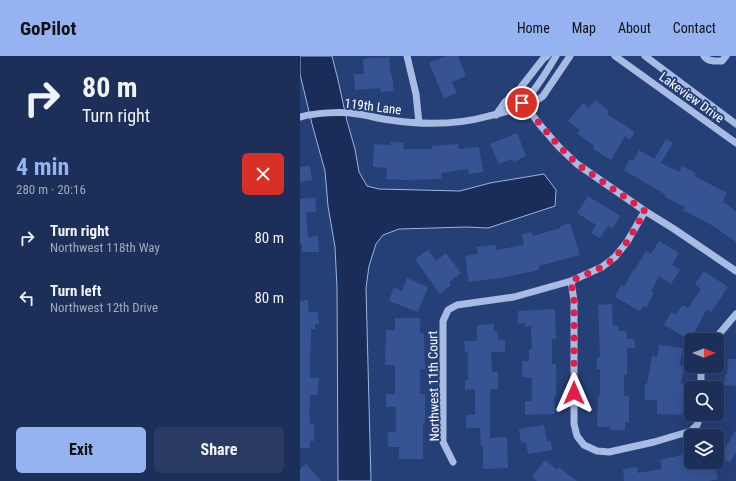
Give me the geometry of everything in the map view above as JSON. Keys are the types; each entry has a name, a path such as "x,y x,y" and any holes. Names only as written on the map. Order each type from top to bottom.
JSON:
{"street":[{"path":"407,56 416,94 419,123"},
{"path":"498,114 505,102 516,93 547,56"},
{"path":"525,105 556,56"},
{"path":"525,105 543,96 570,56"},
{"name":"Lakeview Drive","path":"615,56 736,143"},
{"name":"Lakeview Drive","path":"645,56 736,124"},
{"path":"704,56 714,61 722,61 726,56"},
{"path":"516,93 559,146 577,164 736,271"},
{"name":"119th Lane","path":"302,116 309,114 356,113 390,120 446,124 474,120 525,105"},
{"path":"645,211 627,242 615,257 602,266 571,281 574,301 574,424 577,436 584,445 597,451 609,452 654,442 691,431 697,425 698,421"},
{"name":"Northwest 11th Court","path":"453,462 443,442 443,321 448,310 457,305 514,297 571,281"},
{"path":"720,333 736,314"}],"water":[{"path":"300,56 332,56 355,149 359,172 367,186 379,189 460,191 490,183 544,174 556,190 555,206 488,228 466,227 399,229 383,235 376,244 369,266 366,288 371,481 338,481 337,288 335,247 328,206 325,171 300,74"}],"building":[{"path":"447,56 458,56 466,76 452,82 457,93 444,98 429,63"},
{"path":"389,57 394,91 381,92 380,88 355,90 354,74 364,74 363,59"},
{"path":"595,100 609,111 607,114 635,132 630,140 625,136 611,160 593,149 594,146 577,133 580,130 568,121 583,103 589,108"},
{"path":"517,133 526,156 514,162 512,159 499,164 490,144"},
{"path":"666,139 673,143 661,163 679,172 682,166 696,173 694,176 727,193 723,202 736,211 736,242 715,227 683,210 685,207 665,197 666,195 624,170 630,159 633,161 639,150 654,159"},
{"path":"391,142 404,143 403,149 432,149 432,146 458,144 459,149 479,147 483,172 469,174 468,169 441,173 442,179 386,179 387,168 373,167 374,144 390,145"},
{"path":"310,166 312,180 300,182 300,167"},
{"path":"588,196 620,216 613,228 608,226 600,238 591,233 596,225 577,213"},
{"path":"315,198 316,212 306,212 308,237 318,236 319,252 302,252 302,244 300,244 300,199"},
{"path":"570,223 580,255 539,266 539,270 507,277 469,282 465,256 478,254 477,247 496,245 496,250 524,245 522,234 532,232 533,236 561,228 560,226"},
{"path":"659,241 679,253 672,265 680,270 671,284 659,276 651,292 654,293 646,308 643,306 640,311 615,297 621,285 624,287 646,251 651,254"},
{"path":"428,250 436,261 446,253 461,273 449,282 451,285 440,294 415,259"},
{"path":"704,271 728,287 711,312 707,309 694,333 684,333 684,337 664,325 671,312 676,315 682,305 688,308 701,289 695,284"},
{"path":"407,278 428,287 418,312 389,301 394,287 402,291"},
{"path":"308,300 309,312 318,312 319,324 315,324 315,329 311,329 310,378 319,378 318,395 310,395 309,407 310,424 314,424 314,441 310,441 310,448 300,448 300,301"},
{"path":"612,304 613,326 618,326 618,331 626,331 627,339 634,339 635,348 627,348 627,374 624,375 624,396 629,396 629,422 625,422 625,430 610,430 610,427 597,427 598,396 600,396 600,369 597,369 597,357 600,357 598,305"},
{"path":"555,309 556,339 552,339 552,364 556,364 556,395 554,395 555,414 525,415 525,401 532,401 532,378 522,377 522,361 529,361 529,349 532,349 531,326 525,327 525,323 518,324 518,311"},
{"path":"395,318 420,318 420,333 424,333 425,369 420,369 420,394 425,394 423,459 399,459 399,447 388,447 388,432 396,432 396,407 386,407 386,394 395,394 395,365 385,365 386,330 395,330"},
{"path":"494,324 494,331 497,331 498,340 505,340 505,352 491,352 492,372 498,372 498,389 490,389 490,438 507,437 508,468 483,469 483,446 481,446 480,428 466,428 466,415 475,415 475,389 465,390 465,380 468,380 468,352 465,352 464,341 477,341 477,325"},
{"path":"659,345 683,348 680,365 684,366 681,384 684,384 682,415 657,414 657,400 645,400 645,384 647,384 652,356 657,357"},
{"path":"728,359 736,359 736,386 724,385 725,374 727,375"},
{"path":"544,425 547,441 551,441 552,450 528,454 526,442 521,443 519,429"},
{"path":"736,430 736,452 730,463 724,459 724,450"},
{"path":"684,455 684,469 716,469 718,479 709,481 624,481 623,469 637,467 638,473 662,469 660,460"},
{"path":"545,460 557,470 559,467 577,481 537,481 532,477"},
{"path":"306,464 321,481 300,481 300,469"}],"route":[{"path":"522,103 540,125 577,164 645,211 627,242 615,257 602,266 571,281 574,301 574,393"}]}
